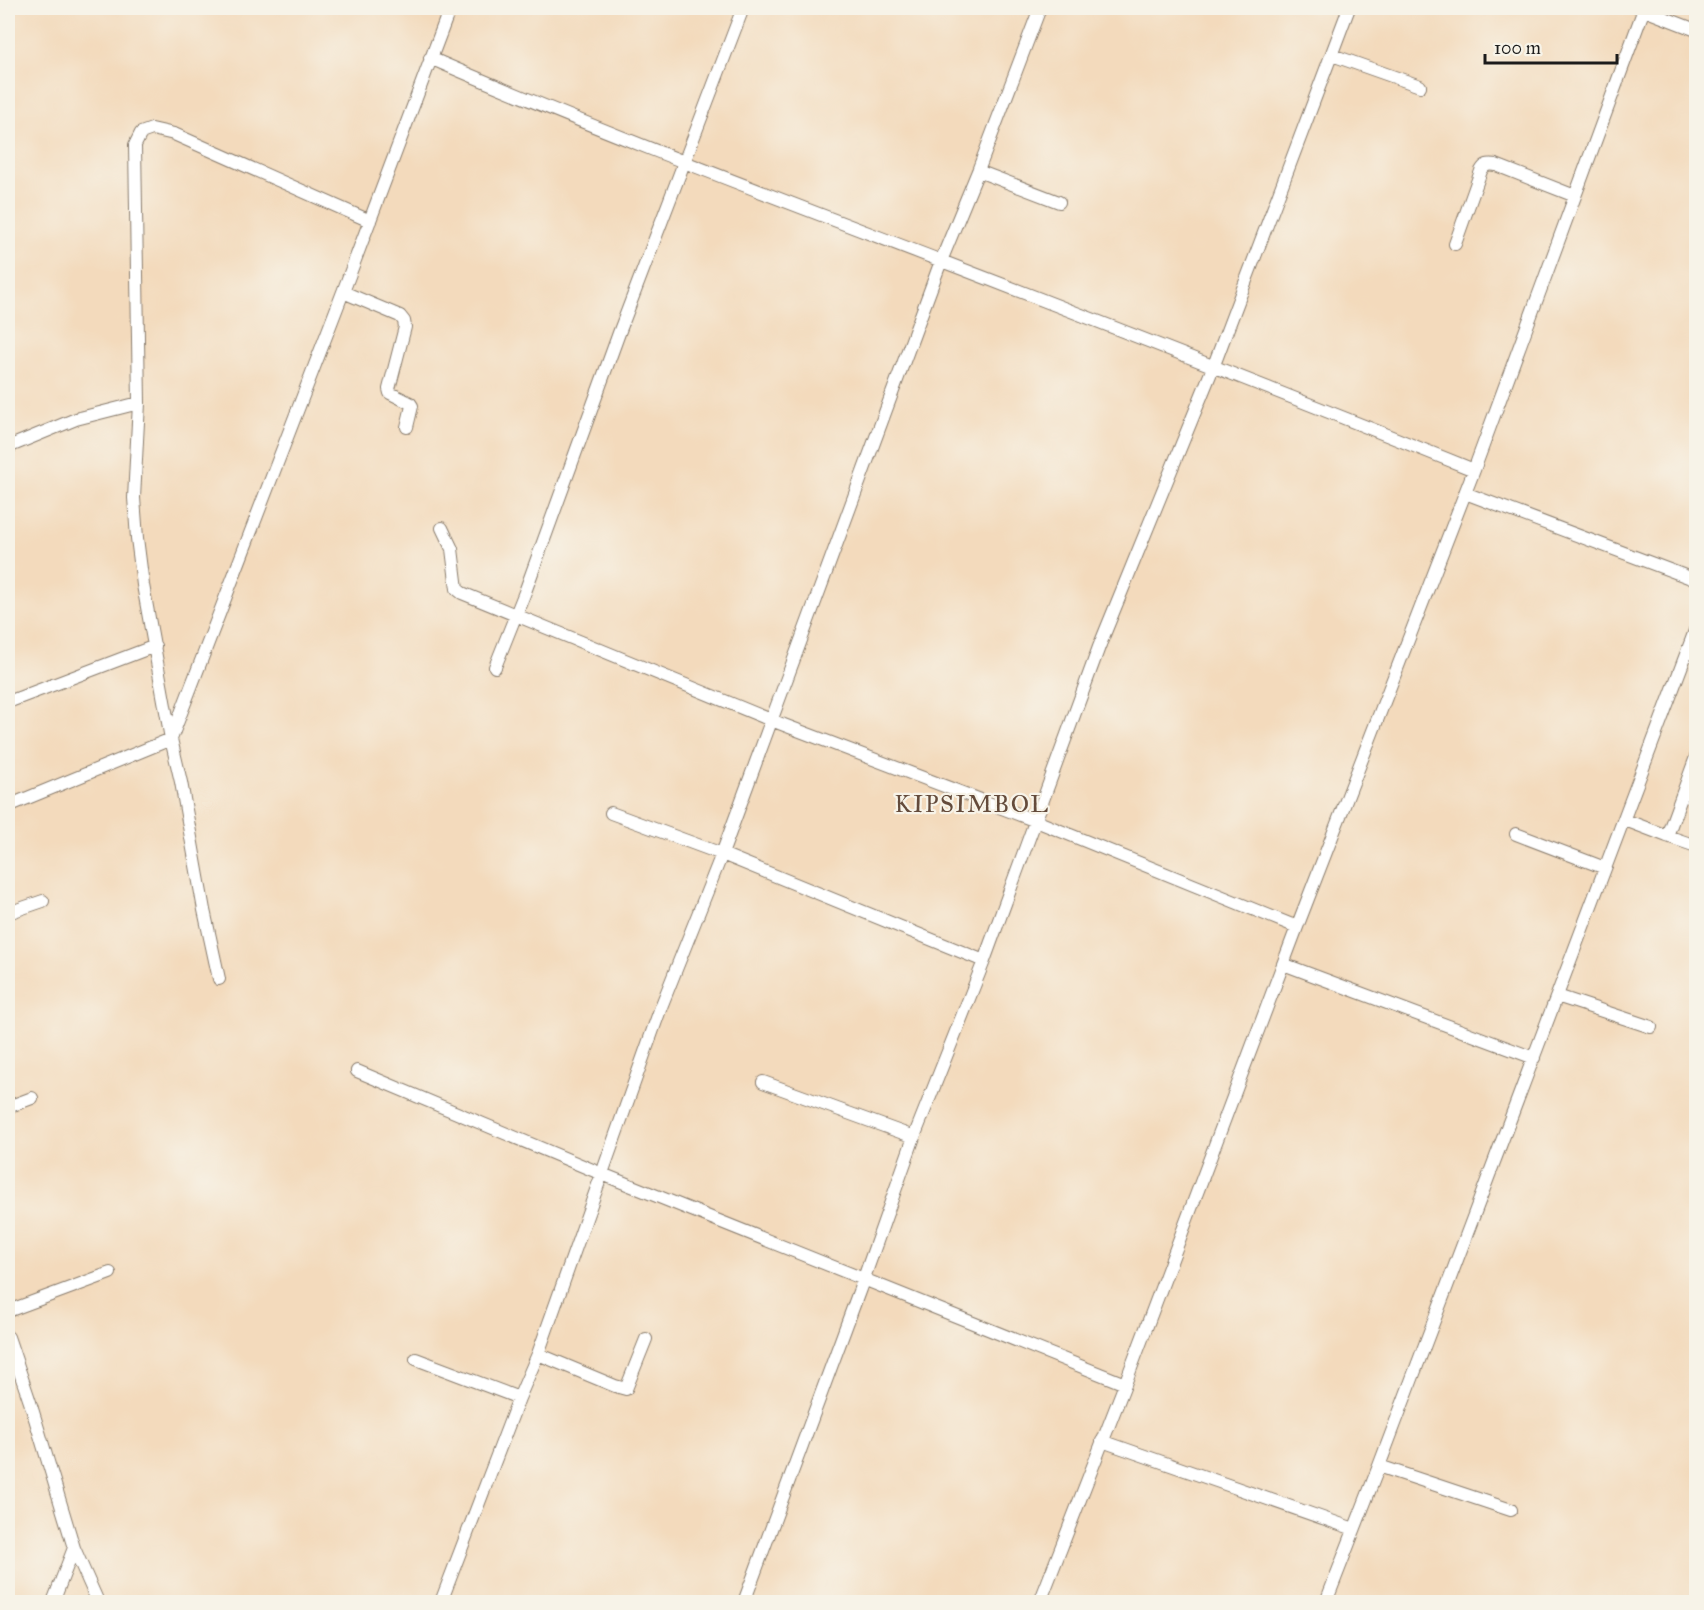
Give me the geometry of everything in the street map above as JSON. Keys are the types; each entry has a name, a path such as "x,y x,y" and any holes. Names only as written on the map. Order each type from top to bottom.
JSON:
{"street":[{"path":"8,806 171,740 450,8"},
{"path":"495,667 743,8"},
{"path":"441,1602 538,1354 661,1007 722,854 941,261 1040,8"},
{"path":"744,1602 914,1137 984,961 1099,647 1214,365 1349,8"},
{"path":"1040,1602 1474,470 1642,8 1696,30"},
{"path":"1332,55 1420,86"},
{"path":"430,58 684,163 1214,365 1474,470"},
{"path":"219,979 171,740 137,538 134,498 139,404 135,146 141,133 152,129 174,134 370,221"},
{"path":"1455,244 1481,171 1488,164 1496,165 1575,196"},
{"path":"978,171 1059,202"},
{"path":"343,292 400,316 404,321 405,327 388,389 390,393 412,406 407,427"},
{"path":"8,447 76,419 139,404"},
{"path":"1465,493 1696,580"},
{"path":"442,528 452,549 457,589 462,593 771,720 1036,821 1297,927"},
{"path":"1326,1602 1625,820 1696,628"},
{"path":"8,702 155,646"},
{"path":"1667,836 1696,757"},
{"path":"612,813 722,854 984,961"},
{"path":"1625,820 1696,846"},
{"path":"1516,834 1605,868"},
{"path":"8,913 43,901"},
{"path":"1284,964 1534,1058"},
{"path":"1557,996 1651,1027"},
{"path":"357,1071 602,1174 1125,1384"},
{"path":"763,1082 914,1137"},
{"path":"8,1107 32,1098"},
{"path":"8,1311 110,1273"},
{"path":"8,1337 74,1548 98,1602"},
{"path":"538,1354 626,1389 646,1339"},
{"path":"416,1359 519,1398"},
{"path":"1102,1441 1354,1529"},
{"path":"1379,1466 1511,1510"},
{"path":"53,1602 74,1548"}],"district":[{"name":"KIPSIMBOL","path":"972,804"}]}
